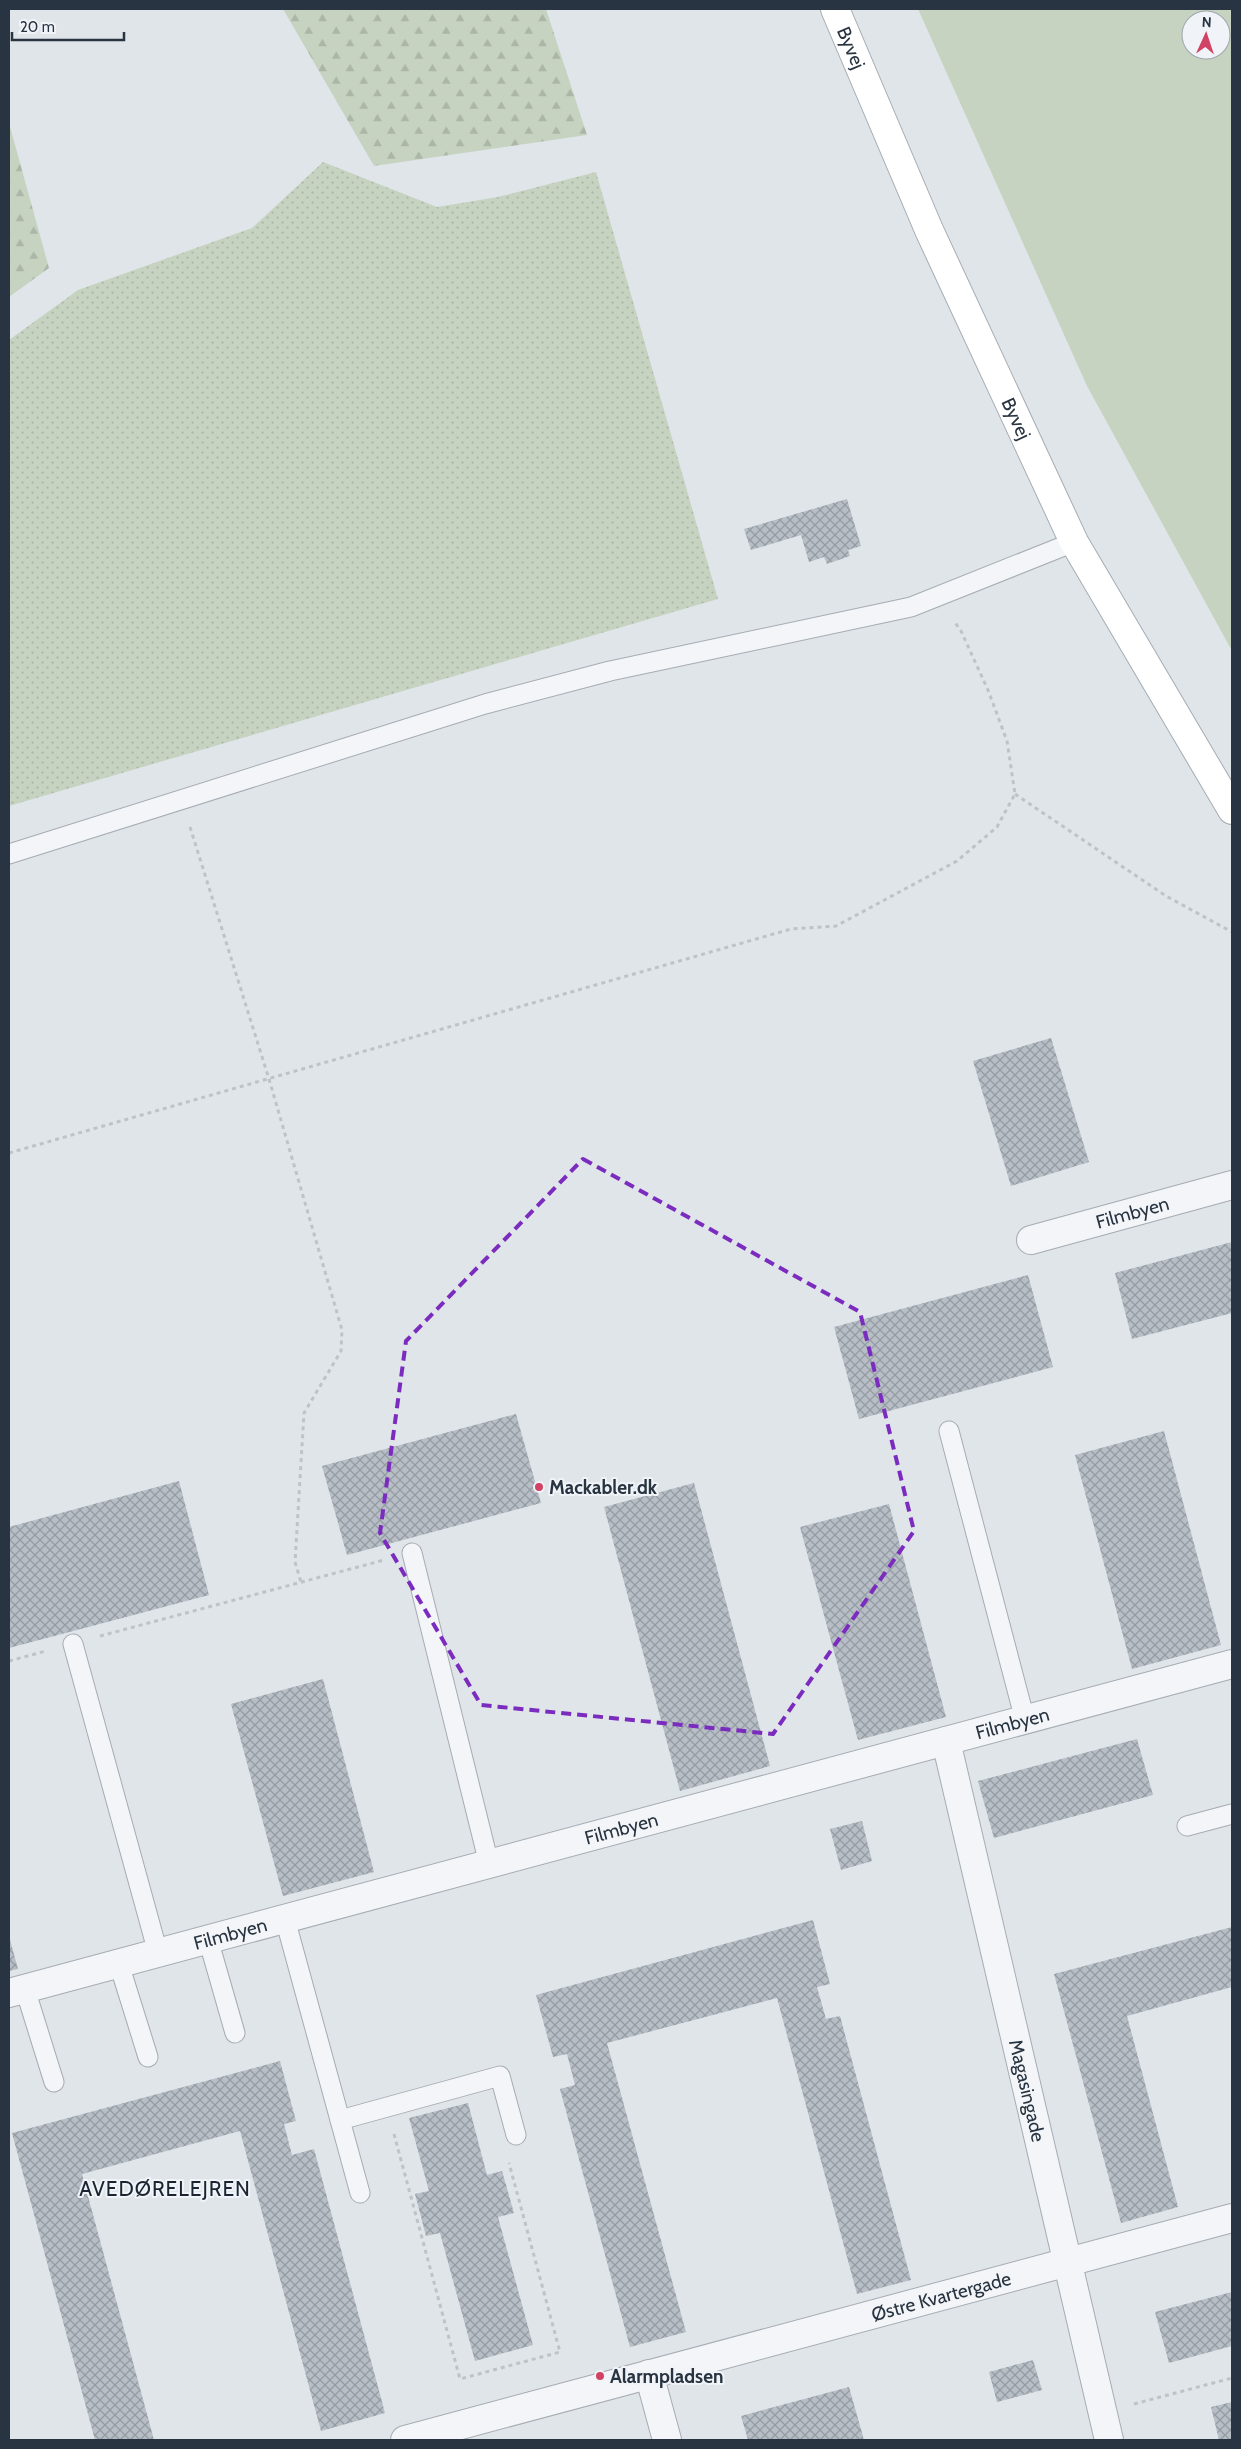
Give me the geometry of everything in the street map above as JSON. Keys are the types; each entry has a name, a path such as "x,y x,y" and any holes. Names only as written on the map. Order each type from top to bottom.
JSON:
{"street":[{"name":"Byvej","path":"835,9 929,230 1074,542 1232,810"},
{"name":"Filmbyen","path":"1032,1240 1232,1185"},
{"name":"Filmbyen","path":"17,1991 1232,1664"},
{"name":"Magasingade","path":"946,1741 1109,2440"},
{"name":"Østre Kvartergade","path":"649,2374 1232,2218"},
{"path":"405,2440 649,2374 667,2440"}],"lane":[{"path":"9,854 485,704 610,671 911,608 1074,542"},
{"path":"949,1431 1025,1720"},
{"path":"412,1553 489,1864"},
{"path":"72,1644 158,1953"},
{"path":"1187,1826 1232,1814"},
{"path":"285,1919 360,2193"},
{"path":"208,1939 236,2033"},
{"path":"119,1964 148,2057"},
{"path":"17,1991 54,2082"},
{"path":"340,2120 500,2076 516,2135"}],"path":[{"path":"9,1153 791,929 836,926 957,861 996,828 1015,794 1007,740 988,690 961,631 937,598"},
{"path":"1015,794 1166,896 1232,932"},
{"path":"182,800 268,1078 342,1330 341,1351 304,1413 296,1562 301,1582"},
{"path":"9,1661 412,1553"},
{"path":"386,2107 460,2379 560,2352 508,2157 521,2153 516,2135"},
{"path":"1102,2413 1232,2378"}],"highlighted area":[{"path":"583,1159 860,1312 914,1531 773,1734 481,1705 380,1533 406,1341"}],"green space":[{"path":"283,9 546,9 587,135 374,166"},
{"path":"918,9 1232,9 1232,651 1087,386"},
{"path":"9,123 49,268 9,297"},
{"path":"323,162 437,207 498,197 596,172 718,599 9,806 9,340 78,290 252,228"}],"building":[{"path":"847,499 861,546 848,550 850,556 827,564 824,557 809,562 801,535 751,550 744,529"},
{"path":"1051,1038 1089,1162 1011,1186 973,1061"},
{"path":"1232,1242 1232,1313 1132,1339 1115,1273"},
{"path":"1028,1275 1053,1367 859,1419 834,1327"},
{"path":"516,1414 541,1503 347,1555 322,1466"},
{"path":"1164,1431 1221,1645 1132,1669 1075,1455"},
{"path":"179,1481 209,1595 9,1648 9,1527"},
{"path":"694,1483 770,1766 680,1791 604,1507"},
{"path":"889,1504 946,1717 858,1740 800,1527"},
{"path":"323,1679 374,1872 283,1896 231,1704"},
{"path":"1137,1739 1153,1795 994,1838 978,1781"},
{"path":"862,1821 872,1861 841,1870 830,1829"},
{"path":"813,1920 830,1984 817,1987 826,2019 840,2016 911,2280 857,2294 777,1998 607,2043 686,2332 630,2347 560,2089 575,2085 567,2054 553,2057 536,1995"},
{"path":"1232,1927 1232,1987 1127,2016 1178,2207 1121,2223 1054,1974"},
{"path":"9,1936 18,1969 9,1971"},
{"path":"280,2061 296,2121 284,2124 292,2155 314,2149 385,2413 321,2431 240,2131 82,2174 154,2440 95,2440 12,2133"},
{"path":"468,2103 487,2175 502,2171 514,2213 498,2217 533,2345 475,2361 440,2233 426,2236 415,2194 429,2191 409,2118"},
{"path":"1232,2292 1232,2346 1169,2363 1155,2312"},
{"path":"1033,2360 1042,2390 997,2402 989,2372"},
{"path":"849,2387 864,2440 748,2440 741,2416"},
{"path":"1232,2402 1232,2440 1219,2440 1211,2407"}],"place":[{"name":"Mackabler.dk","path":"539,1487"},
{"name":"Alarmpladsen","path":"600,2376"}],"district":[{"name":"AVEDØRELEJREN","path":"165,2188"}]}
